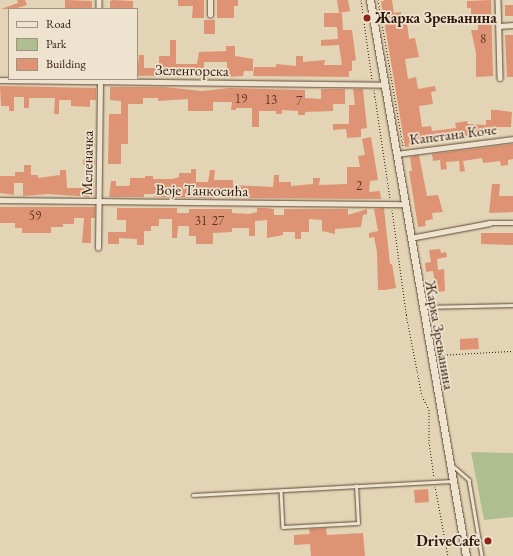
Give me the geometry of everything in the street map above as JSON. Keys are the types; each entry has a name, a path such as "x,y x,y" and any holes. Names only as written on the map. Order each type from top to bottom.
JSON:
{"main road":[{"name":"Жарка Зрењанина","path":"370,0 430,355 466,556"}],"street":[{"path":"210,0 210,15"},
{"path":"498,0 500,78"},
{"path":"499,26 513,25"},
{"name":"Зеленгорска","path":"0,80 100,80 384,85"},
{"name":"Меленачка","path":"98,248 100,80"},
{"name":"Капетана Коче","path":"396,154 513,139"},
{"name":"Воје Танкосића","path":"0,200 404,204"},
{"path":"410,238 490,223 513,223"}],"lane":[{"path":"422,307 513,305"},
{"path":"449,463 469,480 482,556"},
{"path":"193,495 453,481"},
{"path":"281,490 283,527 358,523 356,486"}],"path":[{"path":"361,0 409,326 422,396 428,410 429,442 434,482 448,556"},
{"path":"378,0 404,152"},
{"path":"430,355 513,351"}],"green space":[{"path":"471,452 513,453 513,517 484,520"}],"building":[{"path":"17,0 25,0 27,5 17,8 1,9 18,3"},
{"path":"65,0 92,1 92,8 65,8"},
{"path":"178,0 204,0 204,18 192,18 193,6 178,6"},
{"path":"217,0 238,0 238,6 234,6 234,18 217,18"},
{"path":"337,0 348,0 350,11 339,13"},
{"path":"385,0 392,0 394,13 401,12 403,24 407,23 409,39 415,38 419,57 405,59 408,79 416,77 418,89 435,86 436,91 431,92 433,104 419,106 422,127 431,126 432,131 456,128 455,123 467,121 468,124 486,125 486,120 491,120 491,110 497,110 512,112 511,127 498,127 498,131 485,131 484,134 473,134 473,137 405,147 381,2"},
{"path":"491,0 493,76 476,77 476,53 471,30 478,30 478,19 471,19 471,8 467,8 467,1"},
{"path":"110,1 133,1 133,8 110,8"},
{"path":"505,5 513,5 513,16 505,16"},
{"path":"324,13 342,13 343,30 352,30 356,60 352,61 352,71 349,71 349,77 253,76 254,67 276,67 276,64 296,66 296,56 303,56 303,62 325,60 324,65 342,65 339,45 321,46 321,40 338,39 337,27 324,27"},
{"path":"204,20 215,20 215,34 204,34"},
{"path":"505,35 513,35 513,77 507,77"},
{"path":"170,40 176,40 176,64 197,64 199,52 226,51 226,46 235,46 235,56 253,59 253,71 244,71 243,76 227,77 227,62 204,62 204,75 138,76 139,55 144,55 144,68 159,68 159,56 170,56"},
{"path":"0,86 96,88 96,100 90,100 90,107 71,106 71,100 59,100 59,114 54,114 55,98 29,98 29,108 24,108 24,97 14,97 14,111 9,111 9,106 1,106"},
{"path":"110,87 165,87 202,91 229,88 305,90 305,98 321,99 321,89 345,89 345,104 333,104 333,111 305,112 305,115 298,115 298,111 282,110 282,114 276,114 276,111 259,111 259,127 252,127 252,108 236,108 236,110 231,110 232,102 213,102 213,111 188,111 188,99 158,101 158,98 143,98 143,104 128,104 128,144 121,144 121,164 108,164 109,114 121,114 121,101 110,100"},
{"path":"353,89 363,89 367,128 361,129 361,137 347,138 346,129 333,130 333,124 349,124 349,105 355,105"},
{"path":"87,132 92,132 92,135 95,135 95,147 87,147"},
{"path":"371,137 378,180 370,181 369,192 380,191 381,199 224,198 224,190 214,190 214,198 154,197 154,194 144,194 144,197 109,197 111,181 116,181 116,186 127,186 130,185 130,178 145,178 145,176 153,176 153,179 172,179 179,177 179,173 191,173 191,169 196,169 196,182 208,182 210,170 215,170 214,180 233,180 233,185 273,187 274,175 279,175 279,182 291,182 291,186 313,184 313,178 320,178 319,185 347,184 347,167 360,167 358,156 365,155 362,139"},
{"path":"513,144 513,159 508,160 508,165 501,166 500,161 483,163 482,158 463,161 465,171 460,172 459,161 446,162 447,169 441,170 440,160 433,161 432,154"},
{"path":"419,155 427,196 438,195 443,212 432,213 433,219 425,221 426,226 418,227 409,171 412,171 410,157"},
{"path":"91,156 94,157 94,167 87,168 84,167 83,160 84,157"},
{"path":"24,165 31,165 31,175 38,175 38,178 60,175 60,170 66,170 67,188 85,188 88,180 94,180 94,197 48,194 23,196 23,183 14,183 14,195 0,193 0,176 15,176 15,172 24,172"},
{"path":"492,184 500,184 499,196 513,196 513,212 489,213"},
{"path":"0,207 95,207 95,218 91,218 91,243 82,243 84,218 74,218 74,224 63,224 63,227 51,227 51,233 22,233 22,228 15,228 15,223 0,223"},
{"path":"117,208 177,208 177,213 189,213 189,209 232,209 232,213 249,214 257,212 257,208 265,208 274,209 274,215 284,215 284,209 348,209 348,215 367,209 367,214 363,215 361,227 335,229 335,234 322,231 322,220 309,219 309,232 301,232 301,239 295,239 295,232 283,232 283,235 267,238 267,220 255,221 255,236 249,236 249,228 232,228 232,232 213,233 213,244 196,244 196,236 189,236 189,226 178,226 177,238 172,238 172,219 159,219 159,226 151,226 151,231 144,231 144,245 137,245 137,239 119,238 119,244 108,244 108,232 126,232 126,220 117,220"},
{"path":"384,208 390,264 392,264 396,288 378,290 377,252 374,237 369,238 369,233 378,231 374,209"},
{"path":"481,233 513,233 513,245 481,244"},
{"path":"440,249 441,253 446,252 447,257 437,259 438,270 444,269 445,291 430,293 428,283 435,282 433,271 426,272 425,263 431,262 429,250"},
{"path":"478,338 479,349 460,350 460,339"},
{"path":"428,489 429,502 415,503 414,490"},
{"path":"326,528 327,535 363,533 365,556 311,556 310,544 294,545 294,535 310,534 309,529"}],"place":[{"name":"Жарка Зрењанина","path":"367,18"},
{"name":"DriveCafe","path":"488,541"}]}
